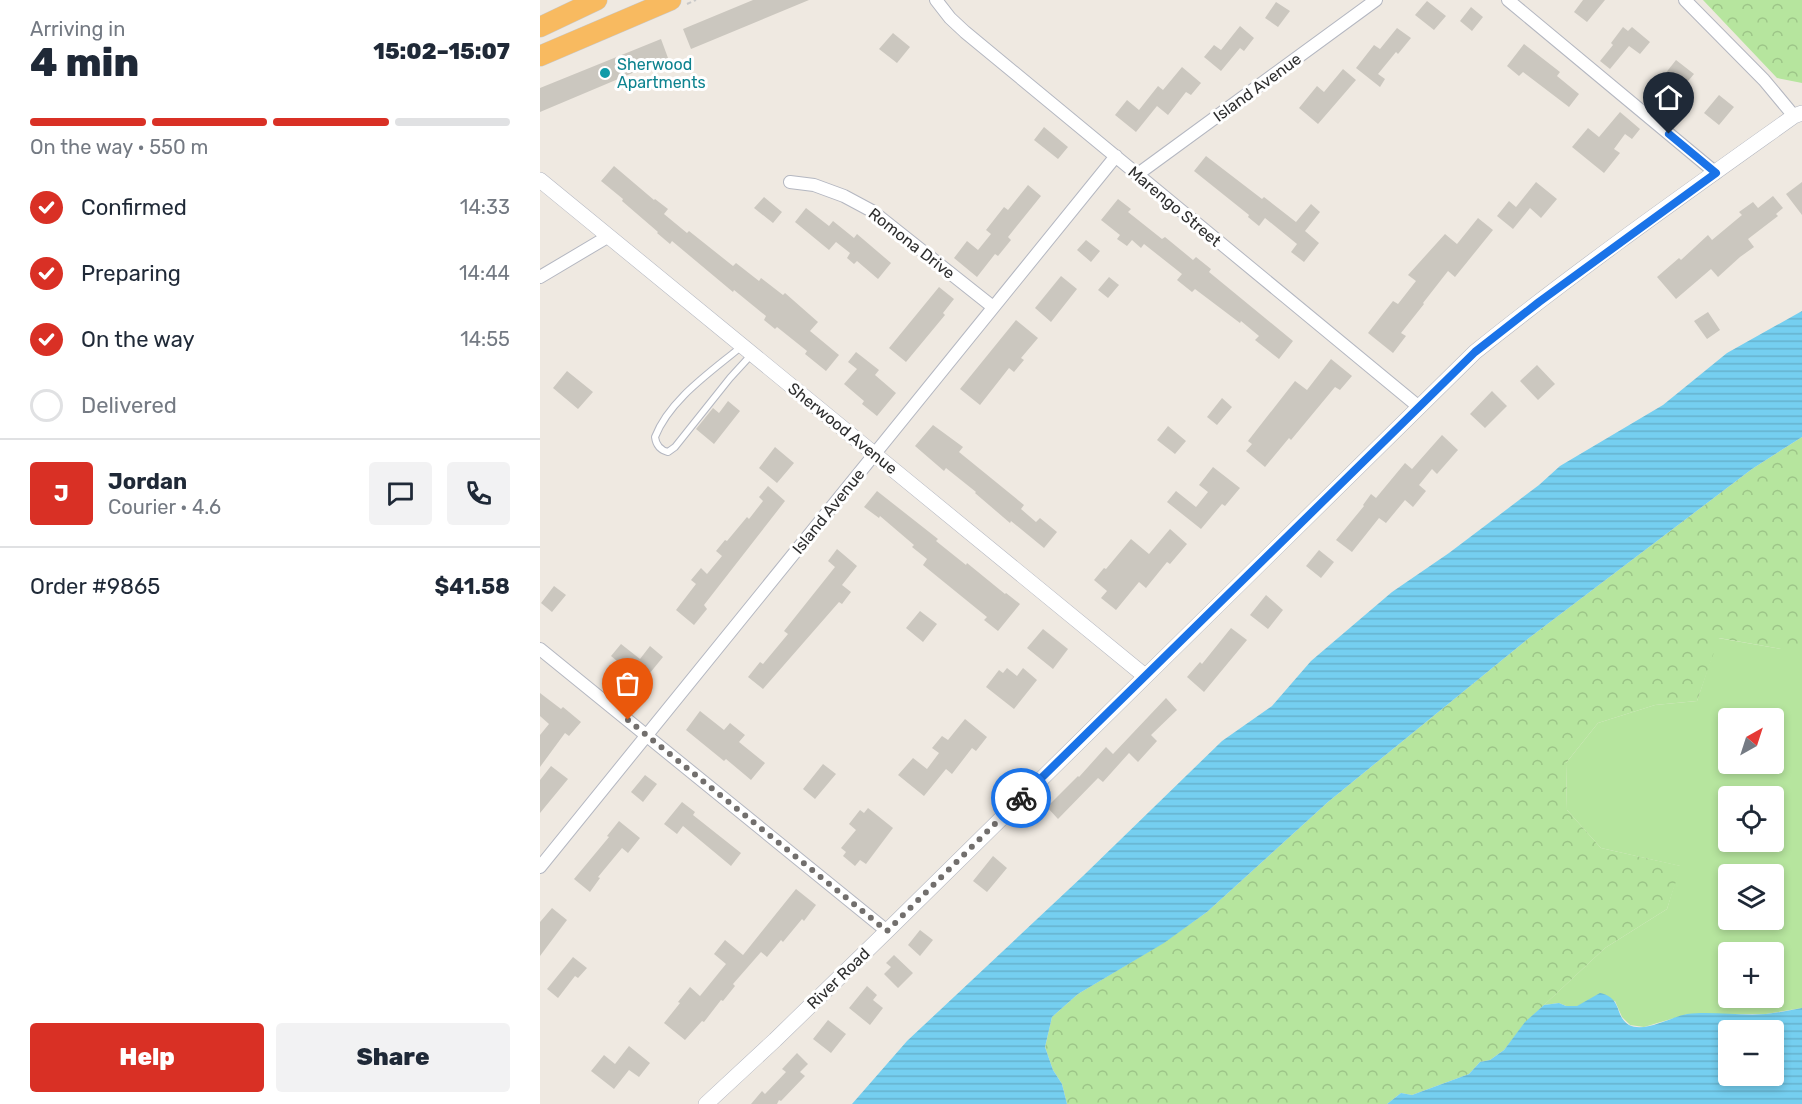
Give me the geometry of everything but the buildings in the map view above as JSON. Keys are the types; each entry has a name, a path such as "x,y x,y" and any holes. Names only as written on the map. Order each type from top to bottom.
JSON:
{"highway":[{"path":"540,17 581,0"},
{"path":"540,27 597,0"},
{"path":"540,56 671,0"}],"street":[{"name":"Marengo Street","path":"936,0 965,32 1419,407"},
{"name":"Island Avenue","path":"1138,174 1376,0"},
{"path":"1508,0 1716,173"},
{"path":"1685,0 1798,114"},
{"name":"River Road","path":"706,1104 887,931 1475,352 1522,314 1798,114"},
{"name":"Island Avenue","path":"540,867 1116,156"},
{"name":"Sherwood Avenue","path":"540,180 1145,676"},
{"name":"Romona Drive","path":"790,182 814,185 844,196 872,211 993,307"},
{"path":"540,277 609,236"},
{"path":"540,649 887,931"}],"lane":[{"path":"747,350 730,378 675,447 668,452 663,451 658,446 655,437 670,413 693,387 747,350"}],"green space":[{"path":"1703,0 1802,0 1802,83 1777,78"},
{"path":"1802,437 1802,649 1781,649 1719,638 1697,701 1655,705 1598,723 1566,763 1567,810 1601,848 1681,866 1667,909 1605,948 1526,1022 1504,1050 1490,1060 1480,1062 1469,1074 1412,1095 1401,1093 1387,1104 1067,1104 1062,1084 1053,1070 1045,1047 1052,1017 1078,994 1163,943 1207,912 1328,802 1529,638 1752,469"},
{"path":"1718,638 1781,649 1802,649 1802,1008 1766,1014 1688,1014 1644,1027 1630,1025 1622,1017 1615,1001 1577,1006 1566,1006 1559,1003 1544,1005 1605,948 1667,909 1680,866 1601,848 1567,810 1566,763 1598,723 1655,705 1697,701"}],"water":[{"path":"1802,311 1802,437 1752,469 1529,638 1328,802 1207,912 1164,943 1078,994 1052,1017 1045,1047 1053,1070 1062,1084 1067,1104 852,1104 907,1041 1083,876 1222,741 1272,706 1311,661 1392,592 1449,553 1539,485 1560,466 1663,405 1727,353"},
{"path":"1600,993 1607,995 1615,1003 1624,1021 1635,1027 1658,1024 1687,1014 1766,1014 1802,1008 1802,1104 1387,1104 1401,1093 1412,1095 1469,1074 1480,1062 1490,1060 1504,1050 1525,1022 1544,1005 1559,1003 1566,1006 1577,1006"}],"way so far":[{"path":"628,720 887,931 1021,798"}],"place":[{"name":"Sherwood Apartments","path":"605,73"}],"route":[{"path":"1021,798 1475,352 1648,221 1716,173 1669,134"}]}
